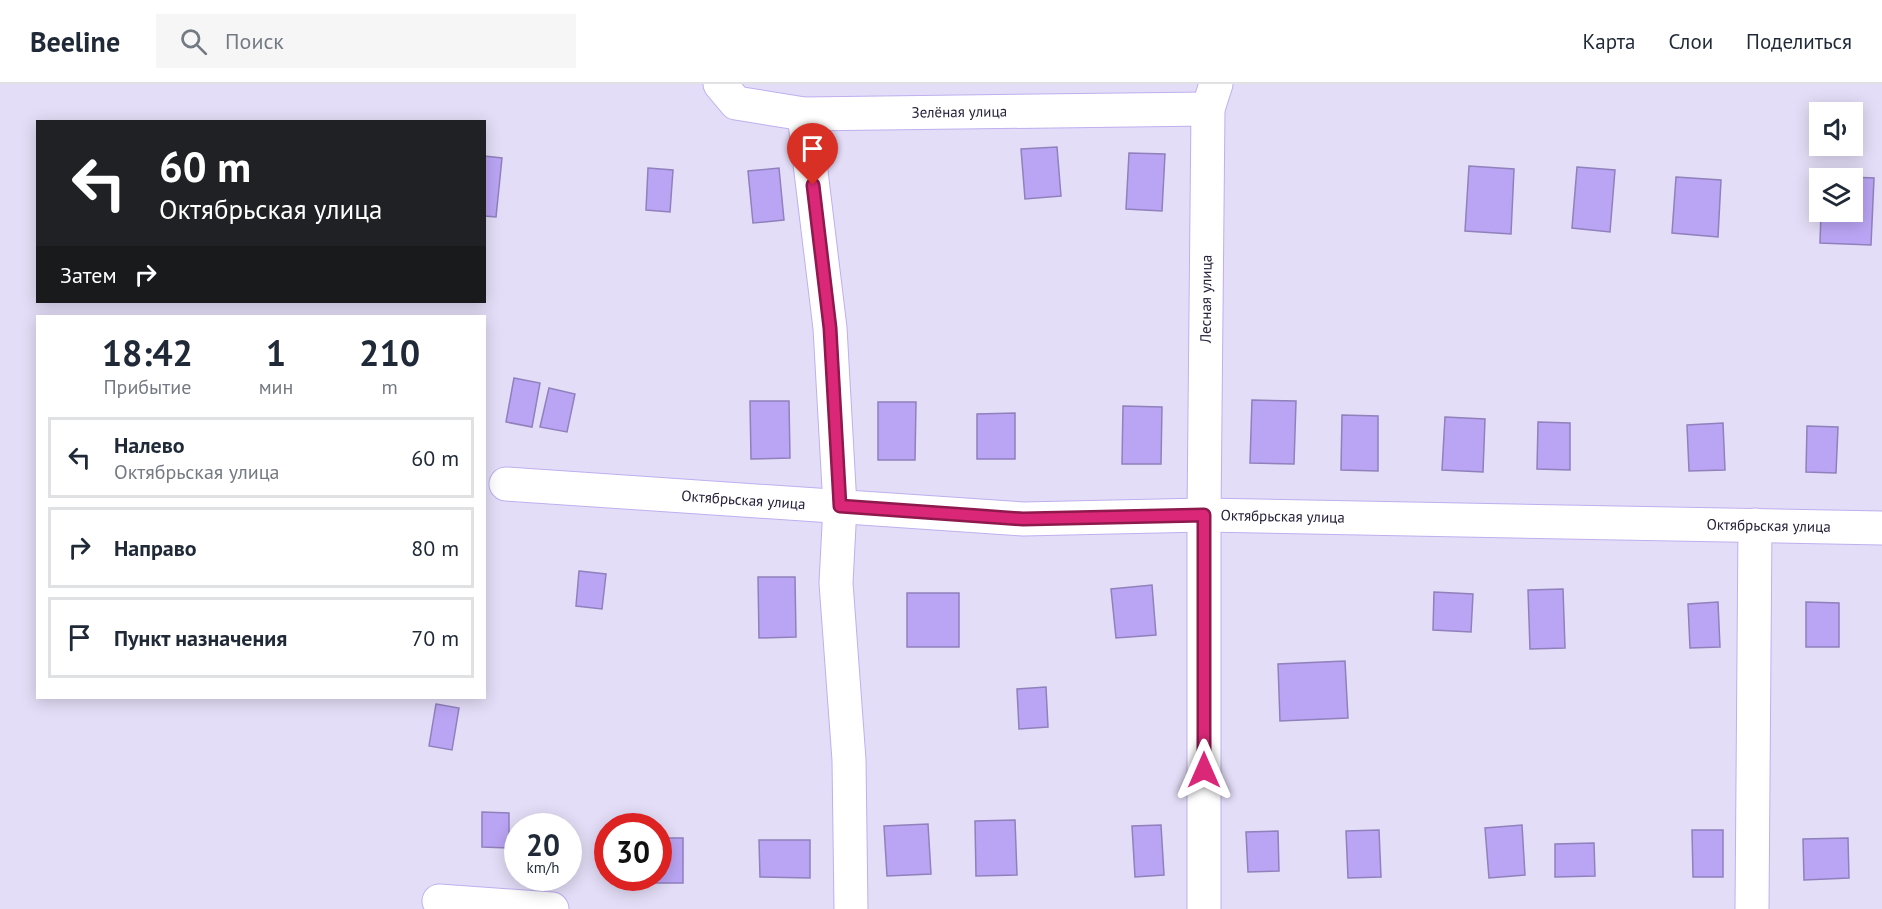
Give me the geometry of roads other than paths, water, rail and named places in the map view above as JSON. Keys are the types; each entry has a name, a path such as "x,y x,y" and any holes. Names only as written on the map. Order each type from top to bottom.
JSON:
{"street":[{"name":"Зелёная улица","path":"720,84 735,103 804,114 1212,96"},
{"name":"Лесная улица","path":"1204,909 1204,515 1212,96"},
{"path":"804,114 830,328 840,506 836,583 849,760 851,909"},
{"name":"Октябрьская улица","path":"506,484 1023,519 1204,515 1882,528"},
{"path":"1752,909 1755,525"},
{"path":"439,901 552,909"}]}
